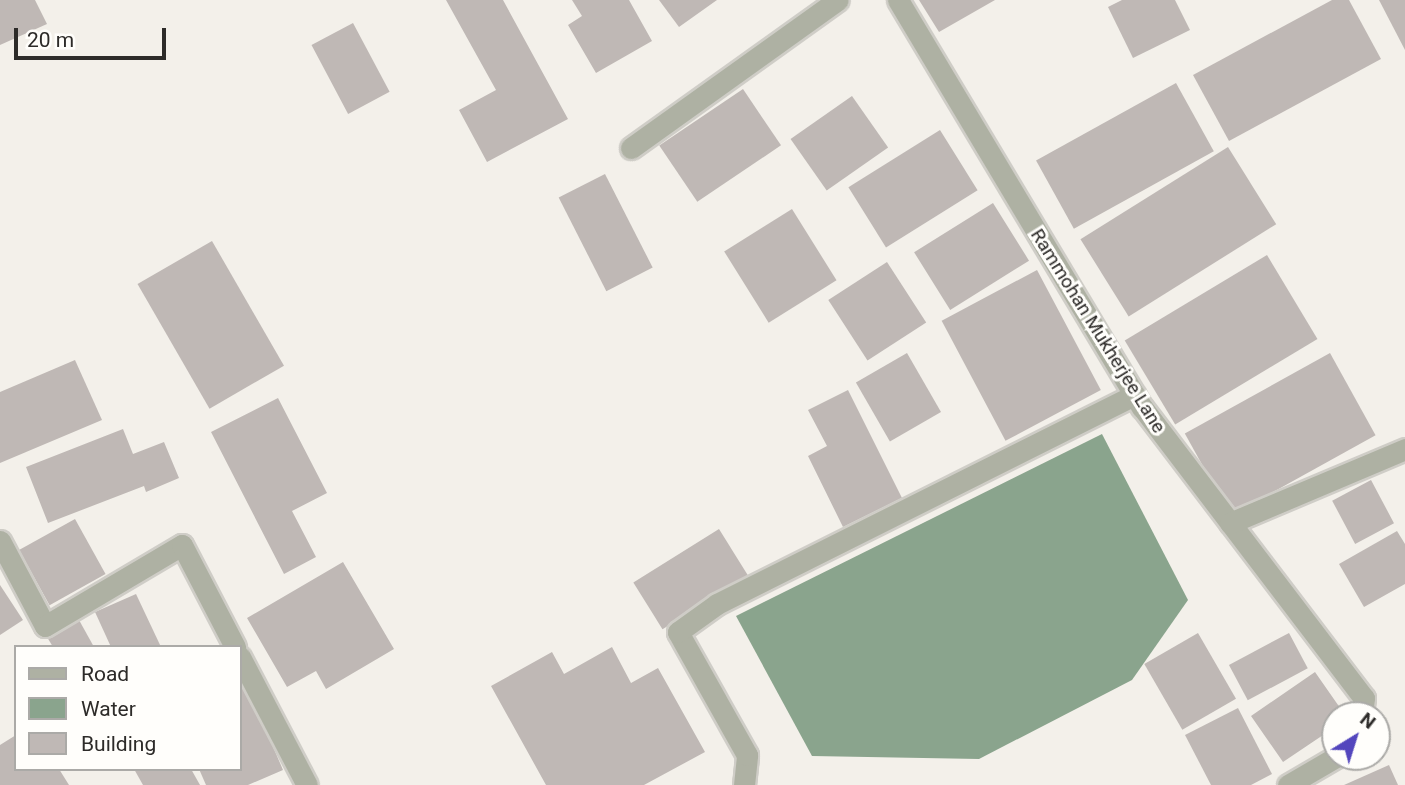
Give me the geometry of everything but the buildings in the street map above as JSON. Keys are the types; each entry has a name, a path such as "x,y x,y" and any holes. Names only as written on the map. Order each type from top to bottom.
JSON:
{"street":[{"path":"631,148 838,0"},
{"name":"Rammohan Mukherjee Lane","path":"898,0 1135,395 1364,701"},
{"path":"745,785 747,755 678,632 717,604 1135,395"},
{"path":"1230,523 1405,449"},
{"path":"0,541 45,626 182,545 233,645"},
{"path":"242,661 307,785"},
{"path":"1288,785 1321,766"}],"water":[{"path":"1102,434 1188,600 1132,680 979,759 812,756 736,616"}]}
